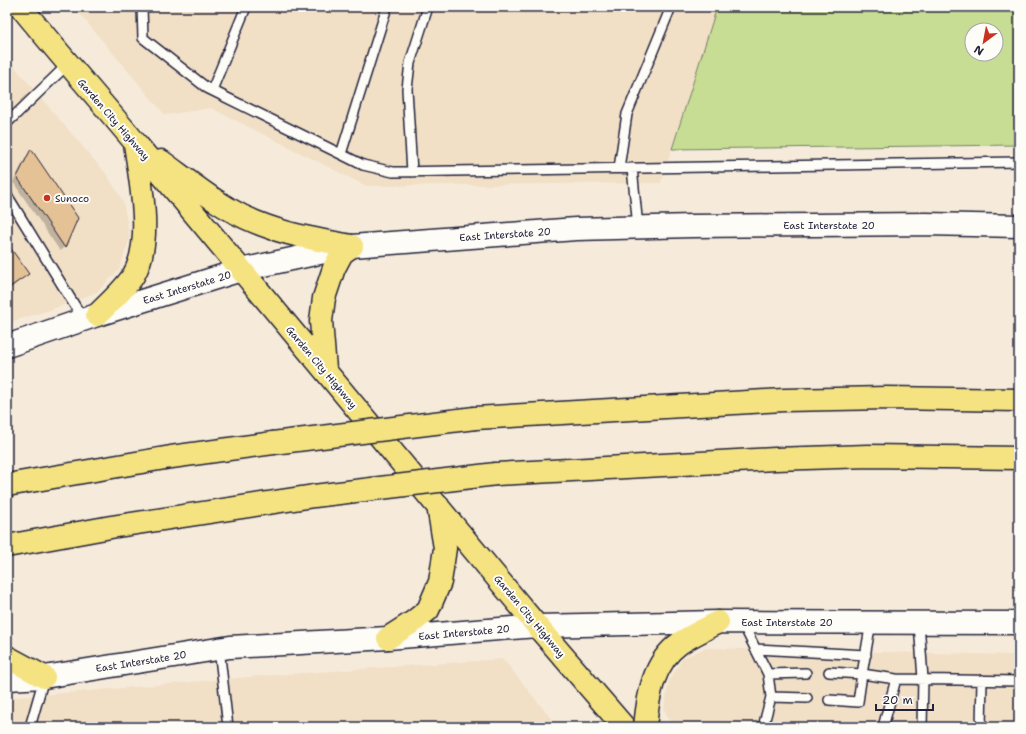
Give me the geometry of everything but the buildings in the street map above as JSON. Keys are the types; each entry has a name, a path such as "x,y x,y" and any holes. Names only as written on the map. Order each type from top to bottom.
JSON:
{"main road":[{"name":"Garden City Highway","path":"21,7 67,65 135,143 438,505 537,626 624,727"},
{"path":"135,143 229,209 272,228 298,236 352,246"},
{"path":"91,318 133,276 141,257 144,231 135,143"},
{"name":"East Interstate 20","path":"7,346 241,270 352,246 568,230 638,227 918,224 1019,226"},
{"path":"325,370 321,321 324,298 334,268 342,254 352,246"},
{"path":"7,486 171,458 273,443 475,418 784,400 887,398 1019,400"},
{"path":"7,546 111,527 314,496 496,474 775,459 868,456 1019,458"},
{"path":"388,638 413,622 428,610 440,582 445,548 438,505"},
{"path":"645,727 651,685 663,659 680,644 718,622"},
{"name":"East Interstate 20","path":"7,679 44,676 219,648 388,638 537,626 718,622 1019,623"},
{"path":"7,657 44,676"}],"lane":[{"path":"142,7 143,38 212,90 363,165 393,172 1019,162"},
{"path":"212,90 246,7"},
{"path":"341,154 387,7"},
{"path":"412,172 407,89 410,63 428,7"},
{"path":"619,168 627,114 671,7"},
{"path":"7,123 67,65"},
{"path":"632,168 638,227"},
{"path":"7,195 91,318"},
{"path":"742,622 768,674 771,697 763,727"},
{"path":"829,700 858,702 871,622"},
{"path":"919,623 923,679 922,727"},
{"path":"219,648 228,727"},
{"path":"755,649 866,655"},
{"path":"829,672 862,674 896,679 1019,682"},
{"path":"768,674 806,673"},
{"path":"30,727 44,676"},
{"path":"883,727 896,679"},
{"path":"981,727 982,680"},
{"path":"771,697 807,698"}],"shaded area":[{"path":"74,7 717,7 661,183 366,186 211,108 165,115"},
{"path":"7,58 107,175 123,201 130,238 119,270 97,292 53,309 7,323"},
{"path":"706,648 1019,655 1019,727 673,727 664,709 669,681 683,658"},
{"path":"503,659 558,727 7,727 7,698 260,676"}],"green space":[{"path":"717,7 1019,7 1019,145 672,149"}],"place":[{"name":"Sunoco","path":"47,198"}]}
